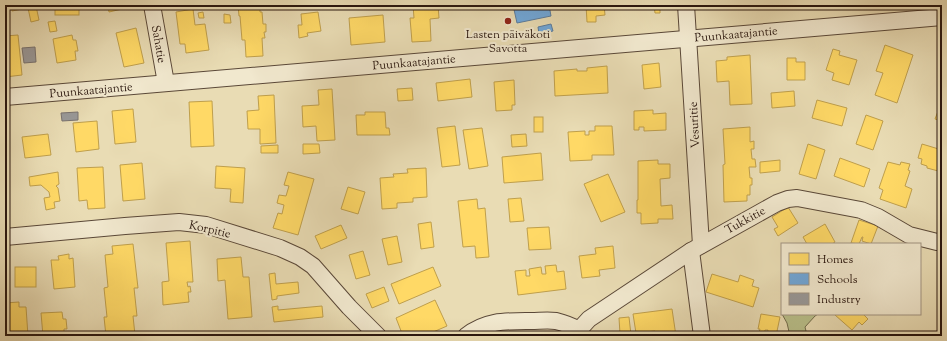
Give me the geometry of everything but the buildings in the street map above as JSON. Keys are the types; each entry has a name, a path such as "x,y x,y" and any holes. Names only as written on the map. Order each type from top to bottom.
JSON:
{"street":[{"name":"Sahatie","path":"152,5 166,83"},
{"name":"Vesuritie","path":"686,5 696,248 702,336"},
{"name":"Puunkaatajantie","path":"5,97 942,17"},
{"name":"Tukkitie","path":"579,333 589,319 696,248 777,203 788,199 797,198 861,210 878,217 909,235 937,242"},
{"name":"Korpitie","path":"5,237 179,222 206,225 280,248 300,257 313,266 378,336"},
{"path":"466,336 488,324 503,321 555,321 568,325 579,333"}],"green space":[{"path":"783,315 816,315 805,327 805,336 790,336 787,323"}],"place":[{"name":"Lasten päiväkoti Savotta","path":"508,21"}]}
